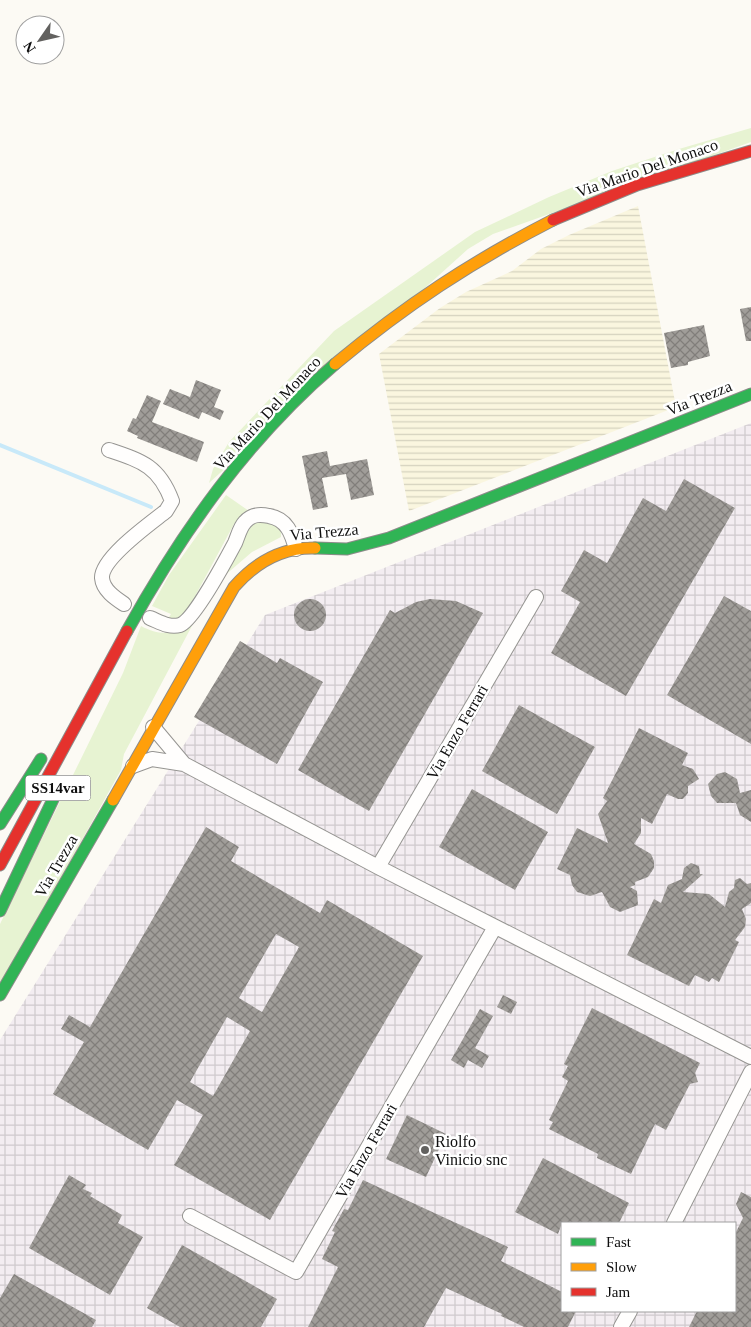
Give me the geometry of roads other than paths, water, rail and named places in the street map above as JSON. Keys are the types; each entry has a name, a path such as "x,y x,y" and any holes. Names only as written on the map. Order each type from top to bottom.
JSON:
{"main road":[{"name":"Via Mario Del Monaco","path":"0,865 160,571 216,491 290,406 325,372 370,335 442,283 542,225 620,191 751,151"},
{"name":"Via Trezza","path":"0,995 133,766 218,613 241,577 264,560 296,549 346,549 389,538 751,394"},
{"path":"68,715 110,662"},
{"name":"SS14var","path":"75,752 110,662"},
{"name":"SS14var","path":"0,824 49,746"},
{"name":"SS14var","path":"0,911 64,776"}],"street":[{"path":"109,450 152,468 165,482 172,501 166,511 112,557 104,569 102,579 105,588 124,604"},
{"path":"150,618 168,626 180,625 187,620 195,610 245,522 253,516 259,514 273,516 284,523 291,531 296,549"},
{"name":"Via Enzo Ferrari","path":"378,867 536,597"},
{"path":"153,728 184,764"},
{"path":"146,741 167,744"},
{"path":"146,741 153,751 166,760"},
{"path":"133,766 145,760 166,760 184,764 378,867 751,1056"},
{"name":"Via Enzo Ferrari","path":"190,1216 296,1272 495,927"},
{"path":"675,1222 751,1072"},
{"path":"622,1327 630,1312"}],"waterway":[{"path":"0,445 151,507"}],"place":[{"name":"Riolfo Vinicio snc","path":"425,1150"}]}
